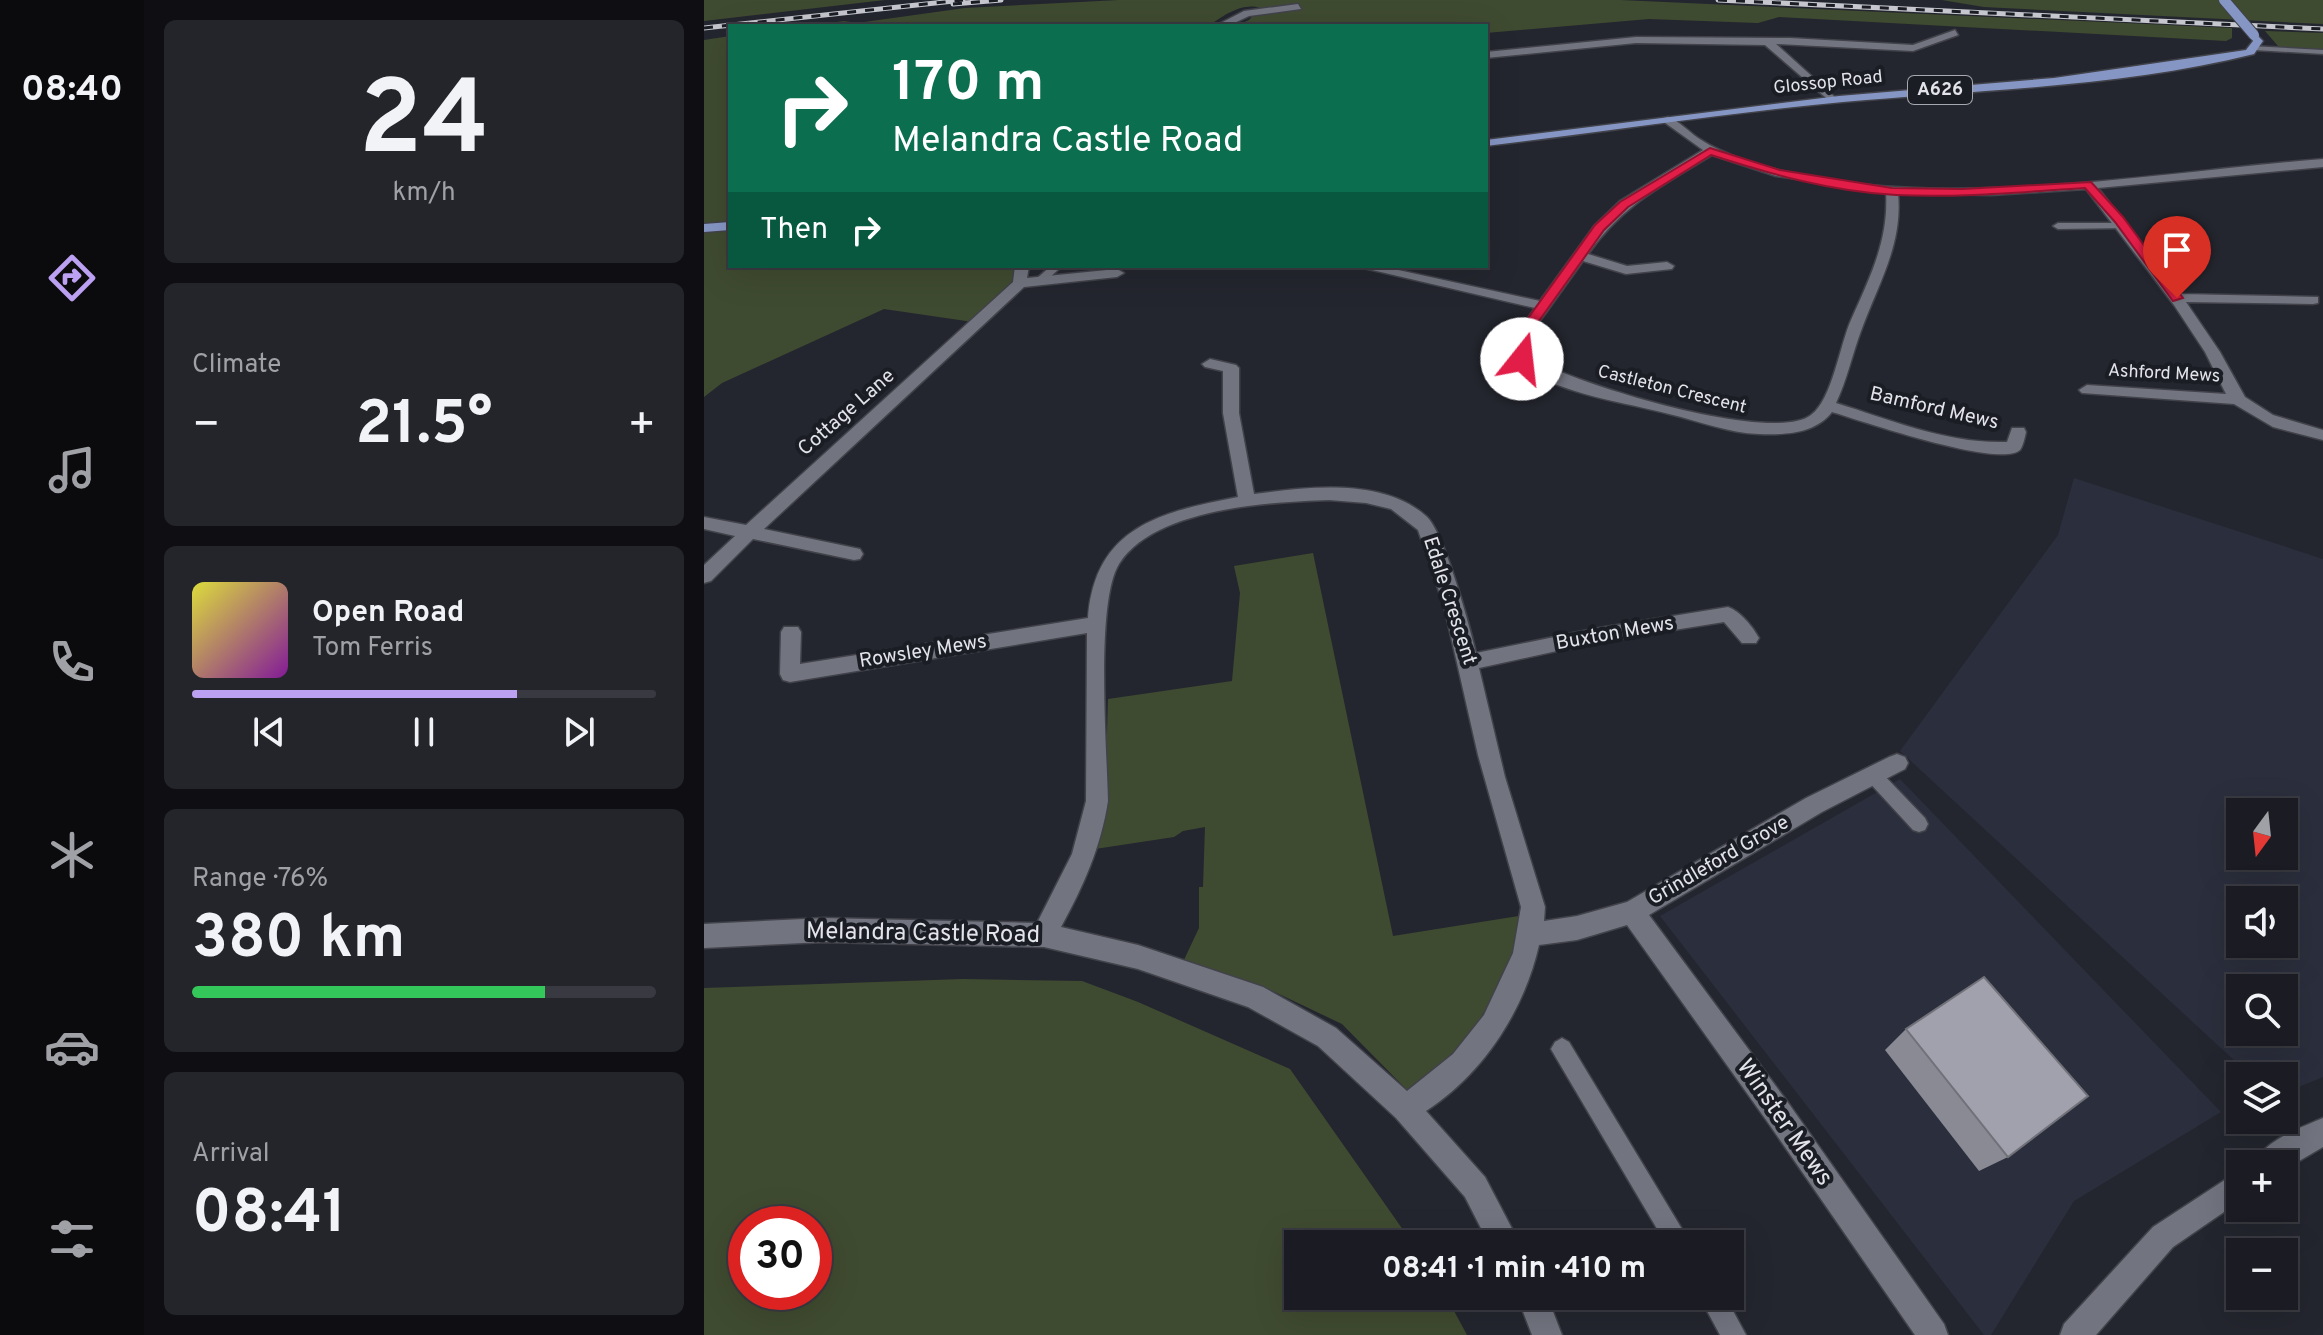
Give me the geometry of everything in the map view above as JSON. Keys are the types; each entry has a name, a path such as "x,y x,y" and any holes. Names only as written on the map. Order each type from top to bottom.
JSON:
{"main road":[{"path":"2224,0 2254,35 2255,46"},
{"name":"Glossop Road","path":"1488,143 1832,100 2096,76 2212,61 2238,55 2255,46"},
{"path":"704,228 728,226"}],"street":[{"path":"1224,24 1247,13 1298,7"},
{"path":"1488,55 1636,40 1806,41 1922,51 1935,37 1955,33"},
{"path":"1768,42 1832,100"},
{"path":"1668,120 1710,151 1778,173 1892,192 1962,193 2323,163"},
{"name":"Castleton Crescent","path":"1710,151 1624,204 1600,228 1528,328 1522,359 1543,373 1593,391 1737,426 1770,430 1799,426 1817,418 1830,406"},
{"path":"2088,184 2177,298 2213,352 2238,399 2276,423 2323,435"},
{"path":"1830,406 1852,334 1880,274 1896,217 1892,192"},
{"path":"1579,256 1626,270 1667,266"},
{"path":"1022,268 1020,283 1117,273"},
{"path":"1371,268 1544,306"},
{"name":"Cottage Lane","path":"704,576 1020,283"},
{"path":"2177,298 2313,300"},
{"path":"1210,364 1231,368 1231,413 1247,501"},
{"name":"Ashford Mews","path":"2087,390 2238,399"},
{"name":"Bamford Mews","path":"1830,406 1965,444 1997,449 2013,447 2018,432"},
{"name":"Edale Crescent","path":"1044,935 1076,879 1094,826 1097,801 1097,624 1107,568 1122,547 1150,528 1188,513 1247,501 1320,494 1360,495 1390,503 1420,520 1433,545 1470,662 1483,735 1533,907 1532,934 1519,977 1485,1033 1447,1080 1406,1108"},
{"path":"704,523 854,554"},
{"name":"Buxton Mews","path":"1470,662 1593,636 1728,614 1749,638"},
{"name":"Rowsley Mews","path":"791,632 790,674 1097,624"},
{"name":"Grindleford Grove","path":"1532,934 1577,928 1632,912 1814,805 1897,763"},
{"name":"Winster Mews","path":"1632,912 1779,1114 1933,1335"},
{"name":"Melandra Castle Road","path":"704,936 824,930 1044,935 1138,957 1254,996 1327,1037 1406,1108 1475,1187 1498,1230"},
{"path":"2288,1150 2323,1132"},
{"path":"2075,1335 2163,1237 2226,1194"},
{"path":"1537,1310 1547,1335"}],"lane":[{"path":"2255,46 2323,52"},
{"path":"2058,226 2123,226"},
{"path":"2159,227 2192,270"},
{"path":"2144,254 2180,255"},
{"path":"1040,281 1055,268"},
{"path":"1873,775 1919,824"},
{"path":"1562,1049 1671,1230"},
{"path":"1719,1310 1734,1335"}],"shaded area":[{"path":"2074,478 2323,559 2323,1077 2298,1087 2298,1062 2236,1062 1900,751 2058,535"},
{"path":"1900,779 2221,1112 2074,1201 1991,1335 1984,1335 1660,916"}],"green space":[{"path":"704,0 885,0 704,21"},
{"path":"1119,0 1620,0 2232,28 2232,38 2226,41 1779,17 1758,23 1649,19 1488,33 1488,24 1240,24 1260,8 1253,7 1233,11 1212,24 822,24 857,23 965,8"},
{"path":"1942,0 2323,0 2323,24 1984,7"},
{"path":"2265,31 2323,33 2323,53 2277,51 2278,46"},
{"path":"728,36 728,222 704,224 704,40"},
{"path":"728,229 728,268 1017,268 1014,285 973,322 884,309 722,383 704,397 704,231"},
{"path":"1313,553 1393,936 1525,915 1510,970 1476,1025 1436,1073 1409,1092 1342,1024 1260,985 1183,962 1199,928 1199,887 1203,887 1205,827 1183,831 1174,837 1095,849 1105,805 1108,699 1232,681 1240,593 1234,566"},
{"path":"963,979 1082,981 1138,1002 1290,1069 1403,1230 1284,1230 1284,1310 1454,1310 1467,1335 704,1335 704,988"}],"building":[{"path":"1984,977 2088,1096 2008,1157 1906,1029"}],"railway":[{"path":"741,24 963,0"},
{"path":"953,4 1001,0"},
{"path":"1718,0 2323,29"},
{"path":"704,28 728,25"}],"route":[{"path":"1522,359 1528,328 1600,228 1624,204 1710,151 1778,173 1892,192 1962,193 2088,184 2177,298"}]}
